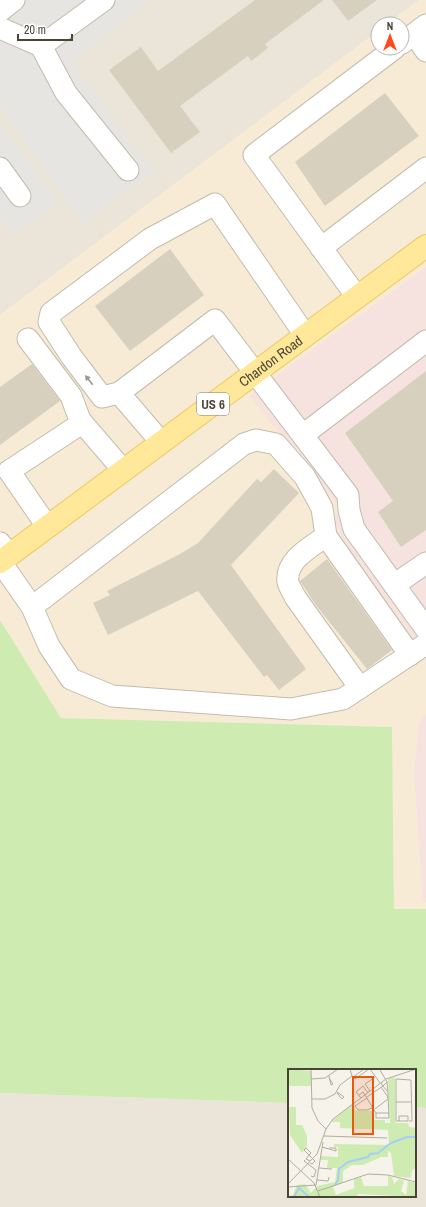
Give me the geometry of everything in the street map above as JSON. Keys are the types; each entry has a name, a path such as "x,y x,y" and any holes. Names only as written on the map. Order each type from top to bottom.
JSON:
{"main road":[{"name":"Chardon Road","path":"2,555 48,526 426,246"}],"lane":[{"path":"0,11 14,0"},
{"path":"41,46 104,0"},
{"path":"0,28 41,46 66,93 128,170"},
{"path":"414,34 426,51"},
{"path":"357,297 254,155 384,56"},
{"path":"0,168 20,196"},
{"path":"321,248 426,168"},
{"path":"305,336 215,204 150,239 51,313 49,322 71,356 102,397 119,393 215,320 348,495 349,510 354,529 426,629"},
{"path":"28,339 71,396 82,422 123,470"},
{"path":"303,435 426,341"},
{"path":"119,393 161,442"},
{"path":"48,526 9,472 82,422"},
{"path":"2,555 32,607 49,646 71,679 112,696 291,709 343,699 418,650 326,536 322,508 305,477 276,444 256,440 244,444 32,607"},
{"path":"326,536 297,557 289,570 288,583 295,597 360,688"},
{"path":"394,585 426,563"}],"shaded area":[{"path":"0,0 419,0 398,16 370,16 370,37 0,315"},
{"path":"0,0 151,0 72,63 153,172 82,224 0,106"},
{"path":"419,0 426,0 426,909 394,909 392,727 61,718 0,620 0,315 370,37 370,56 410,56 410,16 398,16"},
{"path":"0,123 58,202 13,235 0,217"},
{"path":"426,267 426,656 347,549 335,521 338,505 249,396"},
{"path":"426,714 426,902 423,902 414,772 419,723"},
{"path":"0,1093 288,1103 288,1197 416,1197 416,1107 426,1108 426,1207 0,1207"}],"green space":[{"path":"0,620 61,718 392,727 394,909 426,909 426,1108 416,1107 416,1069 288,1069 288,1103 0,1093"}],"building":[{"path":"255,0 324,0 265,44 268,48 251,61 248,56 180,106 200,132 171,153 109,70 141,47 158,71"},
{"path":"332,0 377,0 348,21"},
{"path":"385,93 419,136 325,206 295,162"},
{"path":"170,249 204,295 130,351 95,306"},
{"path":"32,364 60,401 0,445 0,387"},
{"path":"426,371 426,530 401,547 378,512 393,501 345,433"},
{"path":"274,469 299,493 231,565 306,669 279,690 267,675 264,677 198,591 108,635 93,603 110,595 107,591 180,554 198,543 257,479 261,482"},
{"path":"327,559 392,650 367,669 315,604 300,581"}]}
